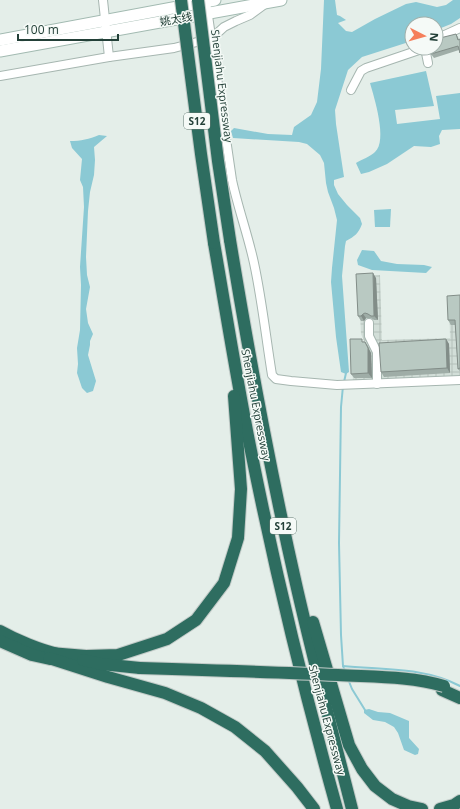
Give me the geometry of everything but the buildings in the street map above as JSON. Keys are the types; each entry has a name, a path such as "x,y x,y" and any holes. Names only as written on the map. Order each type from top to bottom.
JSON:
{"highway":[{"name":"Shenjiahu Expressway","path":"181,0 214,243 251,451 291,635 337,809"},
{"name":"Shenjiahu Expressway","path":"207,1 218,161 246,334 280,513 313,657 352,809"},
{"path":"0,641 32,655 118,655 167,639 196,620 224,583 238,538 241,489 230,336"},
{"path":"280,513 349,745 362,769 375,786 392,799 408,806 422,809"},
{"path":"0,631 50,656 108,677 164,693 200,708 235,727 265,751 297,787 314,809"},
{"path":"50,656 116,671 140,670 399,684 443,688 455,690 460,693"},
{"path":"443,688 460,698"},
{"path":"440,809 454,805 460,801"}],"main road":[{"name":"姚太线","path":"0,40 208,13 281,0"},
{"name":"姚太线","path":"0,51 207,1"}],"street":[{"path":"103,0 109,56"},
{"path":"207,1 232,180 255,265 272,375 276,379 291,382 337,384 377,384 460,380"},
{"path":"0,76 109,56 174,48 212,38 224,27 250,15 267,2"},
{"path":"444,35 460,28"},
{"path":"351,90 361,71 404,55"},
{"path":"426,56 428,63"},
{"path":"369,323 369,336 374,344 376,352 377,384"}],"shaded area":[{"path":"380,275 382,340 450,338 449,298 460,298 460,383 353,388 352,342 364,341 361,334 358,276"}],"water":[{"path":"324,0 335,0 337,15 346,20 338,23 346,31 352,32 406,4 416,2 437,7 446,5 453,0 460,0 460,18 444,27 444,16 404,16 404,44 362,57 348,70 335,110 344,177 334,180 334,185 338,194 360,218 362,224 356,234 346,241 345,246 342,276 349,372 346,374 341,372 331,282 337,220 328,192 324,163 320,155 307,144 299,142 233,138 231,131 234,128 268,134 292,135 294,127 311,115 317,102 321,69"},
{"path":"426,71 434,106 395,110 397,124 440,119 436,96 460,93 460,129 442,130 439,136 440,144 431,147 414,146 387,164 361,174 356,163 375,152 379,146 380,139 379,119 370,83"},
{"path":"99,135 107,136 94,147 94,175 88,211 86,257 87,275 90,287 86,309 88,323 93,334 90,341 88,355 96,381 93,391 87,393 82,388 77,373 77,348 80,330 80,267 84,207 83,187 80,180 82,159 72,148 70,141 85,140"},
{"path":"391,209 390,227 375,227 374,210"},
{"path":"362,250 374,251 381,261 432,267 426,273 372,270 358,265 357,260"},
{"path":"369,709 378,712 390,713 409,721 409,738 419,749 418,754 415,755 404,750 398,733 394,727 385,722 373,720 364,713 364,710"}],"waterway":[{"path":"344,382 346,373"},
{"path":"343,386 341,407 339,543 341,635 343,666 345,671"},
{"path":"343,666 417,672 432,675 460,686"},
{"path":"348,679 352,689 365,710"}]}
